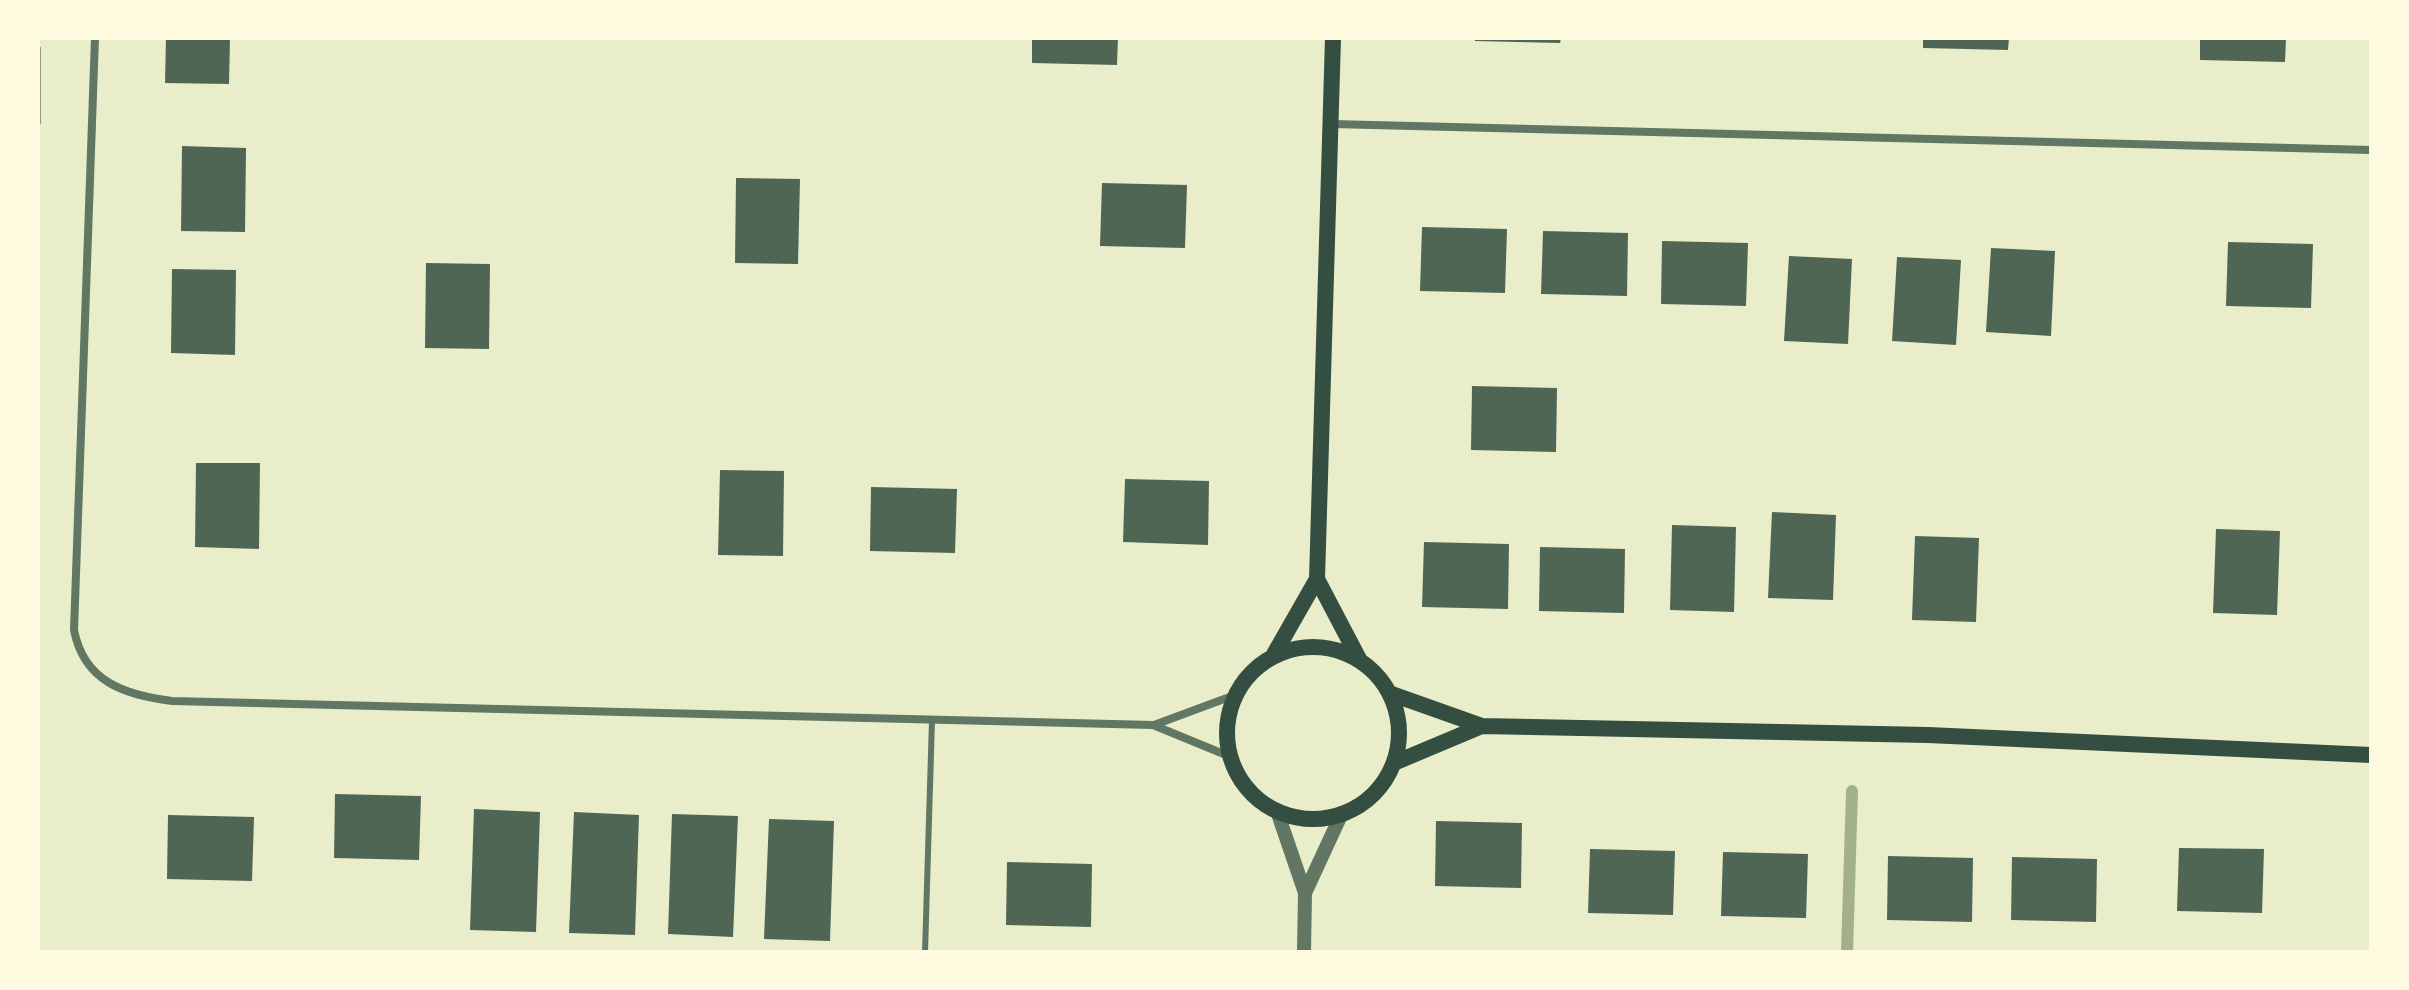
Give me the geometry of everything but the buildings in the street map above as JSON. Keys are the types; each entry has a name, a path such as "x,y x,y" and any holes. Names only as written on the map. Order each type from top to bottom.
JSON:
{"main road":[{"path":"1273,656 1317,579 1333,38"},
{"path":"1317,579 1359,659 1381,679 1389,693 1395,705 1400,734 1394,763 1379,789 1357,808 1331,817 1303,819 1277,811 1254,796 1237,774 1227,748 1227,721 1235,695 1250,673 1273,656 1301,647 1331,648 1359,659"},
{"path":"1389,693 1482,726 1928,735 2371,755"},
{"path":"1394,763 1482,726"}],"street":[{"path":"95,38 74,630 77,650 106,682 146,697 172,701 1153,725 1231,757"},
{"path":"1332,124 2371,150"},
{"path":"1153,725 1235,695"},
{"path":"1277,811 1305,893 1304,952"},
{"path":"1305,893 1342,813"}],"lane":[{"path":"925,952 932,720"}],"path":[{"path":"38,48 38,123"}],"waterway":[{"path":"1847,952 1852,791"}]}
